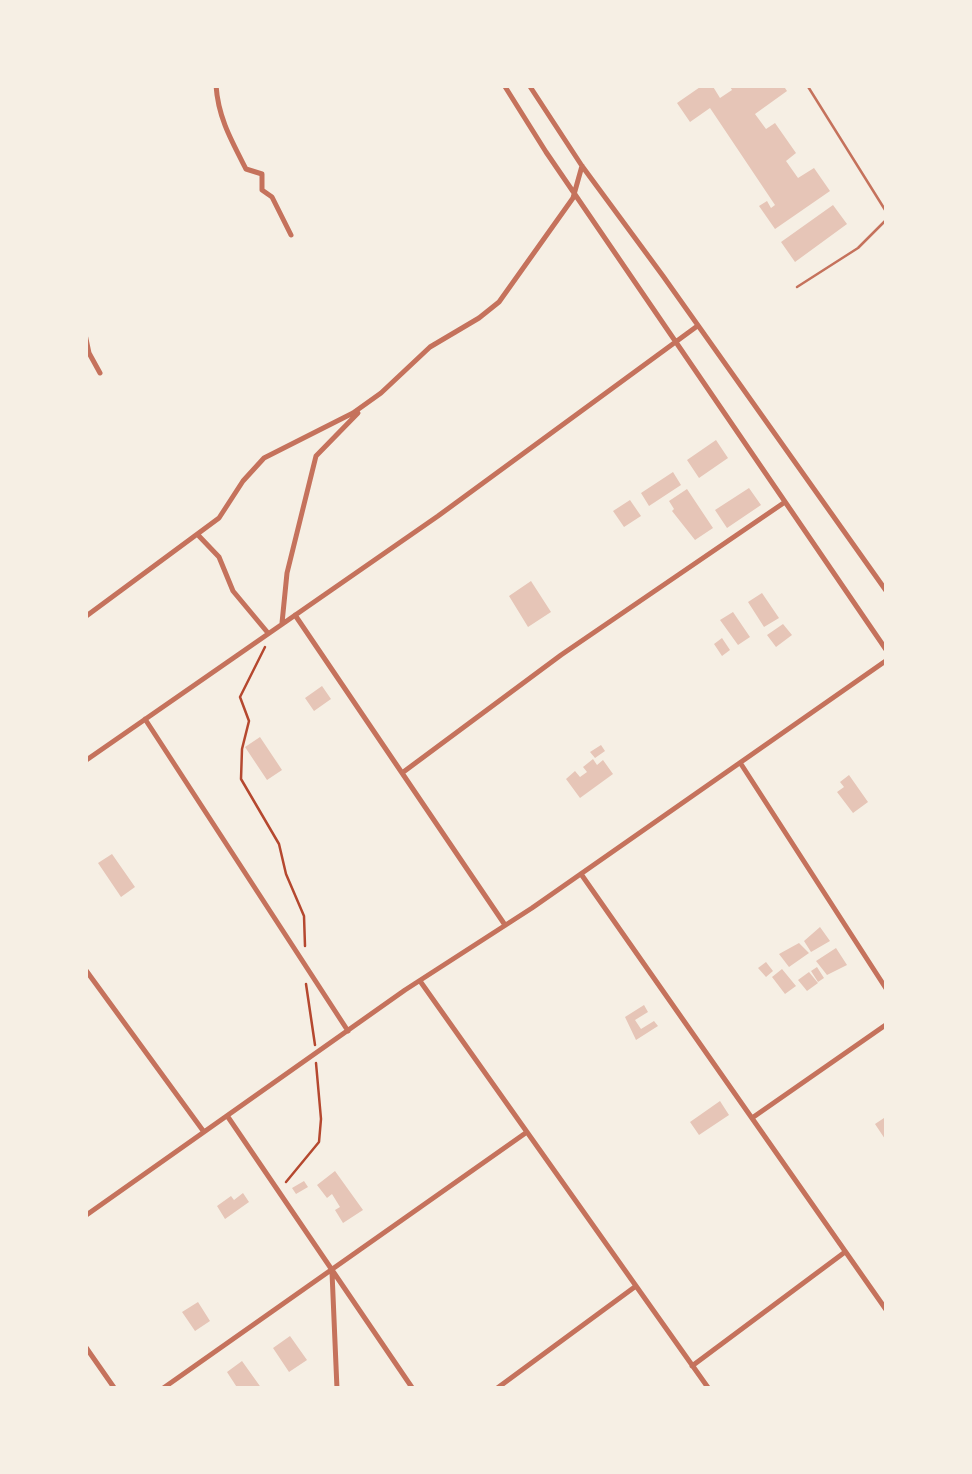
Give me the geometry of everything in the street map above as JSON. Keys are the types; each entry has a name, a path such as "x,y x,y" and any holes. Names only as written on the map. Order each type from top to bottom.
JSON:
{"street":[{"path":"216,85 218,112 229,136 246,168 262,174 262,190 272,198 290,234"},
{"path":"504,85 887,651"},
{"path":"530,85 582,166 887,592"},
{"path":"85,618 219,518 264,458 353,413 430,347 499,302 575,194 582,166"},
{"path":"85,760 438,516 696,327"},
{"path":"85,334 88,353 100,374"},
{"path":"282,624 287,573 316,456 370,400"},
{"path":"402,773 561,655 784,502"},
{"path":"198,535 218,556 234,591 268,633"},
{"path":"295,615 505,926"},
{"path":"85,1216 420,980 582,874 887,660"},
{"path":"145,719 348,1031"},
{"path":"741,764 887,990"},
{"path":"582,874 887,1311"},
{"path":"85,969 205,1133"},
{"path":"420,980 708,1389"},
{"path":"752,1118 887,1024"},
{"path":"228,1117 413,1389"},
{"path":"162,1389 527,1132"},
{"path":"692,1366 846,1252"},
{"path":"332,1270 337,1389"},
{"path":"496,1389 636,1286"},
{"path":"85,1346 115,1389"}],"lane":[{"path":"808,85 887,213"},
{"path":"797,288 858,248 887,219"}],"path":[{"path":"267,643 240,697 248,721 240,779 280,844 286,874 304,916 305,966 321,1118 319,1142 278,1191"}],"building":[{"path":"703,85 712,85 720,98 732,90 729,85 783,85 787,91 755,114 766,129 775,123 796,153 786,161 798,178 814,168 830,191 775,229 759,206 767,201 771,208 775,205 710,108 690,122 677,103"},
{"path":"833,205 847,224 795,262 781,242"},
{"path":"716,440 728,458 699,478 687,460"},
{"path":"673,472 681,485 649,506 641,493"},
{"path":"749,488 761,505 727,528 715,510"},
{"path":"687,489 713,528 695,540 672,511 669,501"},
{"path":"630,500 641,516 624,527 613,511"},
{"path":"531,581 551,612 528,627 509,596"},
{"path":"762,593 779,618 764,627 748,602"},
{"path":"733,612 750,637 738,645 720,620"},
{"path":"783,624 792,635 776,647 767,635"},
{"path":"722,638 730,650 722,656 714,644"},
{"path":"322,686 331,699 314,711 305,698"},
{"path":"260,737 282,770 267,780 245,747"},
{"path":"601,745 605,751 595,758 590,752"},
{"path":"593,759 597,765 603,760 613,774 580,798 566,779 575,771 580,777 587,772 583,767"},
{"path":"849,775 868,802 853,813 837,792 844,787 840,782"},
{"path":"112,854 135,887 121,897 98,863"},
{"path":"820,927 830,941 811,952 804,941"},
{"path":"799,943 809,953 789,967 779,954"},
{"path":"836,948 847,965 827,975 816,961"},
{"path":"766,962 773,971 766,977 758,968"},
{"path":"817,967 824,978 818,982 811,971"},
{"path":"782,969 796,986 785,994 772,977"},
{"path":"809,972 818,983 807,991 798,980"},
{"path":"644,1005 648,1012 635,1020 641,1029 654,1021 658,1026 636,1040 625,1017"},
{"path":"720,1101 729,1115 699,1135 690,1122"},
{"path":"887,1116 887,1137 885,1139 875,1124"},
{"path":"335,1171 363,1210 343,1223 332,1194 327,1198 317,1185"},
{"path":"304,1181 308,1187 296,1194 292,1188"},
{"path":"243,1193 249,1202 225,1219 217,1206"},
{"path":"198,1302 210,1321 195,1331 182,1312"},
{"path":"290,1336 307,1360 289,1372 273,1348"},
{"path":"242,1361 262,1389 238,1389 227,1372"}]}
